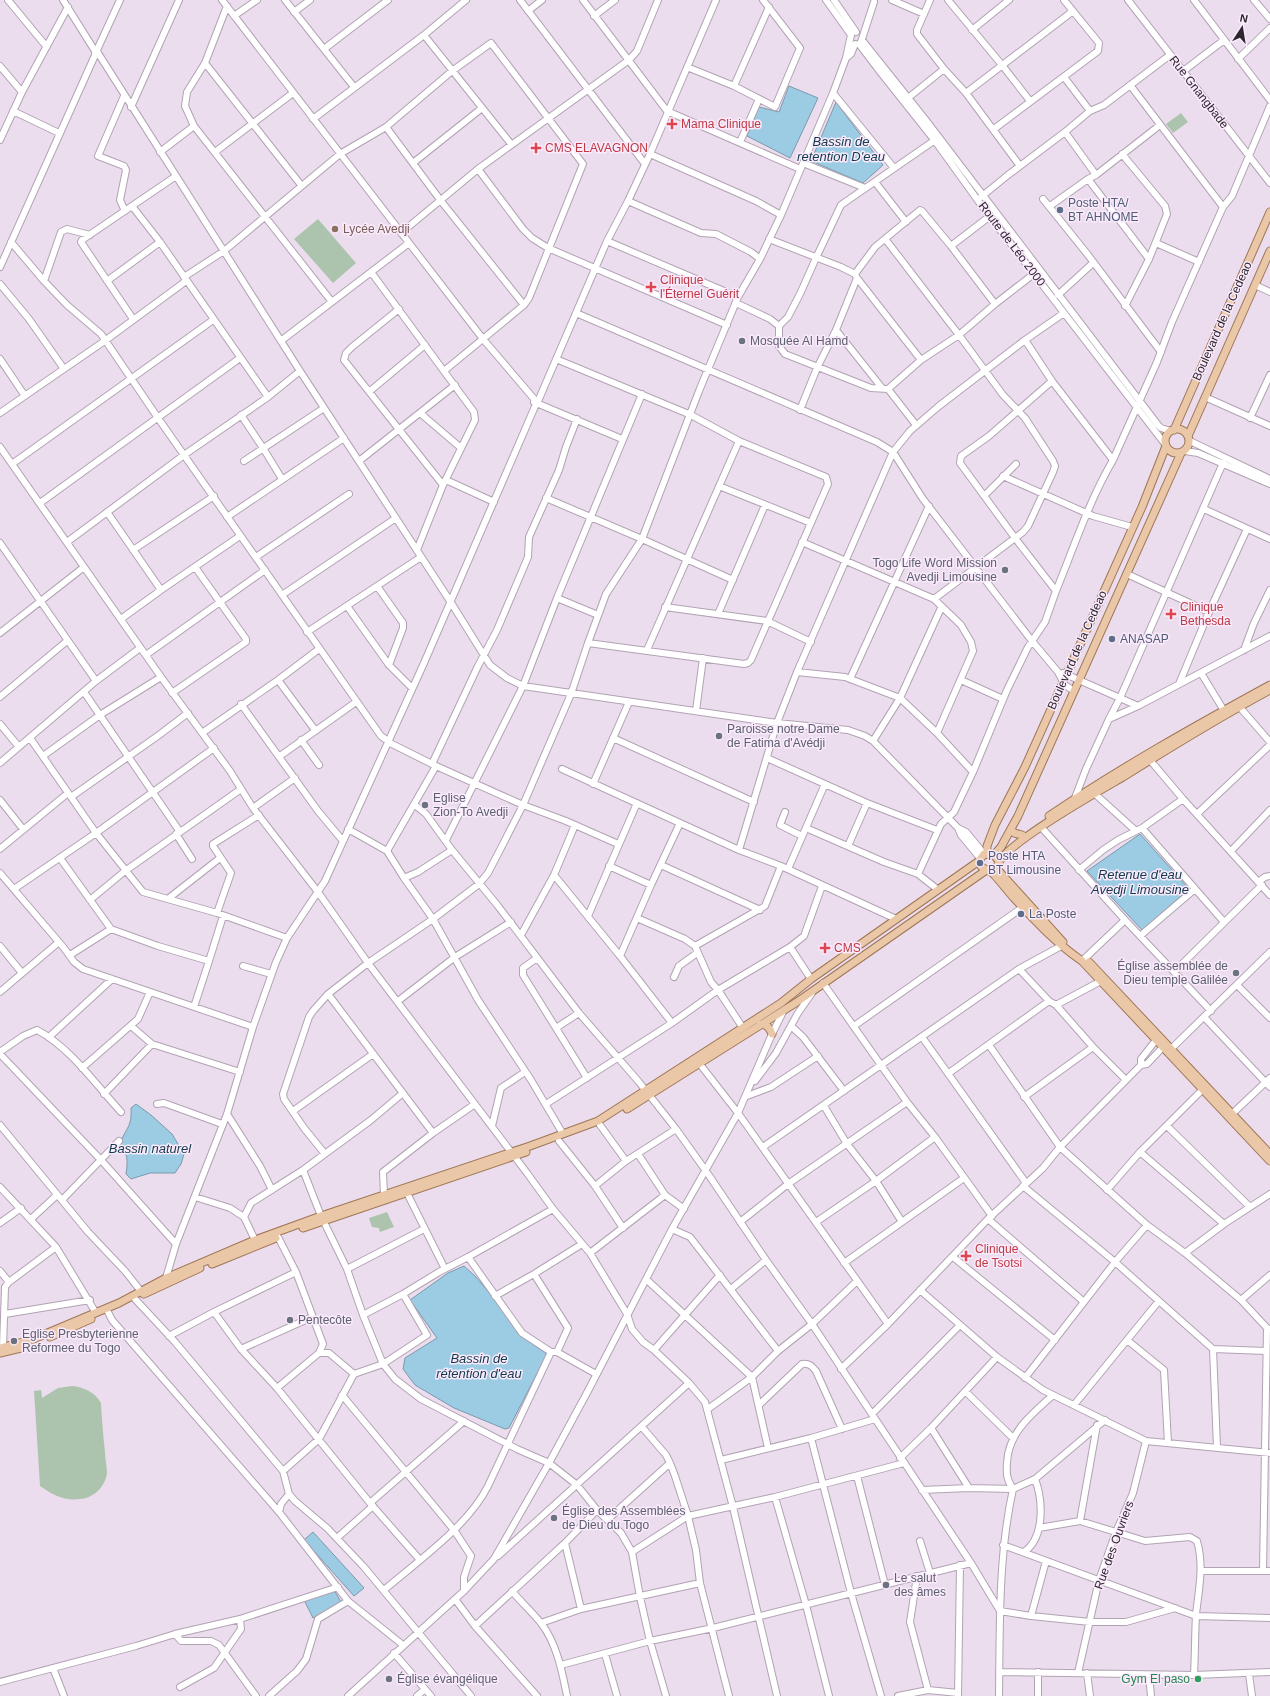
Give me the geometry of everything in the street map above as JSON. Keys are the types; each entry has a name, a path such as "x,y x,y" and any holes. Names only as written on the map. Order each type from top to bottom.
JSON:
{"main road":[{"name":"Boulevard de la Cedeao","path":"1172,430 1270,212"},
{"name":"Boulevard de la Cedeao","path":"1189,439 1205,397 1270,251"},
{"path":"1172,430 1182,430 1189,439 1189,445 1183,452 1174,453 1166,445 1166,437 1172,430"},
{"name":"Boulevard de la Cedeao","path":"989,861 987,846 995,826 1022,774 1067,674 1157,471 1166,445"},
{"name":"Boulevard de la Cedeao","path":"989,861 1001,847 1011,828 1183,452"},
{"path":"1,1349 32,1345 135,1299 166,1278 255,1240 322,1218 407,1193 598,1121 699,1063 760,1024 783,1006 811,979 937,889 1015,846 1041,827 1270,684"},
{"path":"1,1349 31,1340 322,1218 384,1195 559,1141 600,1125 743,1028 783,1006 797,1002 1075,798 1223,709 1237,705 1270,690"},
{"path":"1011,828 1015,834 1022,836"},
{"path":"989,861 1023,908 1061,946 1084,959 1101,981 1270,1161"},
{"path":"989,861 1065,943 1084,959 1172,1048 1270,1154"},
{"path":"760,1024 767,1026 771,1030 772,1034"}],"street":[{"path":"8,0 46,46"},
{"path":"63,0 130,107 282,340 300,371 450,601 484,656 496,671 523,686 777,723 848,730 865,736 873,741 949,818 958,828 961,835 989,861"},
{"path":"0,267 2,259 120,0"},
{"path":"130,107 179,0"},
{"path":"222,0 483,340 537,402 622,439"},
{"path":"234,16 257,0"},
{"path":"285,0 354,87"},
{"path":"294,12 310,0"},
{"path":"324,49 388,0"},
{"path":"520,0 644,164"},
{"path":"528,11 542,0"},
{"path":"583,0 667,111 800,169"},
{"path":"594,16 615,0"},
{"path":"401,234 478,169 629,60 637,51 658,0"},
{"path":"166,1278 176,1244 227,1114 271,974 287,938 318,892 343,841 494,502 607,241 650,154 714,0"},
{"path":"687,67 734,86 775,106 800,48 763,0"},
{"name":"Route de Léo 2000","path":"826,0 908,98 978,200 1064,313 1158,425 1161,428 1172,430"},
{"name":"Route de Léo 2000","path":"834,0 880,74 937,139 983,196 1058,294 1138,403 1166,445"},
{"path":"892,0 924,14"},
{"path":"930,0 917,30 917,34 944,69 966,93 1020,166"},
{"path":"948,0 1030,101"},
{"path":"972,30 1009,0"},
{"path":"994,129 1098,51 1099,43 1064,0"},
{"name":"Rue Gnangbade","path":"1128,0 1182,72 1270,183"},
{"path":"1194,0 1238,59 1269,97"},
{"path":"1254,0 1270,19"},
{"path":"313,119 424,35 463,1"},
{"path":"325,1154 304,1128 284,1099 284,1089 310,1017 328,994 368,963 433,919 479,884 488,873 523,805 571,694 598,614 610,586 628,562 642,539 737,300 760,259 781,215 833,93 846,58 851,54 857,38 873,9 875,1"},
{"path":"227,6 205,63 187,92 185,99 187,112 194,126 216,152 332,302"},
{"path":"0,140 22,92 68,7"},
{"path":"734,86 768,7"},
{"path":"966,93 1073,11"},
{"path":"1238,59 1270,28"},
{"path":"424,35 511,144"},
{"path":"1182,72 1224,40"},
{"path":"0,414 106,340 224,250 340,154 386,127 452,71 491,43 583,164 524,305 444,371"},
{"path":"978,200 1090,111 1104,105 1170,55"},
{"path":"205,63 301,186"},
{"path":"0,66 22,92"},
{"path":"908,98 944,69"},
{"path":"1064,76 1090,111"},
{"path":"1130,85 1223,207"},
{"path":"216,152 293,93"},
{"path":"833,93 894,168"},
{"path":"124,96 98,156 124,166 126,170 120,200 126,210"},
{"path":"740,142 759,99"},
{"path":"918,874 937,830 941,824 954,812 973,772 1003,699 1028,647 1045,622 1087,514 1113,460 1161,352 1174,317 1223,207 1232,196 1248,155 1270,106"},
{"path":"413,163 482,108"},
{"path":"13,111 59,133"},
{"path":"1050,206 1096,175 1160,125"},
{"path":"160,152 194,126"},
{"path":"386,127 441,201 524,305"},
{"path":"1065,132 1096,175"},
{"path":"779,326 791,312 841,205 937,139"},
{"path":"650,154 750,199 781,215"},
{"path":"1122,154 1166,209 1167,218 1149,259 1125,306"},
{"path":"803,163 866,188"},
{"path":"478,169 523,229 532,238 548,248 727,325"},
{"path":"133,319 82,245 82,240 176,176"},
{"path":"1088,179 1149,259"},
{"path":"875,182 906,222"},
{"path":"1043,199 1050,206 1161,352"},
{"path":"628,201 701,233 716,234 751,252 760,259"},
{"path":"132,206 160,242 268,397"},
{"path":"800,410 817,368 836,330 856,276 875,247 886,240 920,210 951,246 995,304"},
{"path":"951,246 990,216"},
{"path":"44,281 61,232 64,230 90,235"},
{"path":"769,239 841,267 856,276 922,360"},
{"path":"886,240 960,335 1003,395 1025,418 1042,442 1055,466 1044,494 1028,526 976,568 934,599"},
{"path":"607,241 737,300 770,319 779,326"},
{"path":"11,242 44,281 67,305 106,340 158,418 381,736 388,742 434,765 523,805 576,825 618,844"},
{"path":"107,280 160,242"},
{"path":"282,340 409,243"},
{"path":"1156,243 1199,262"},
{"path":"1058,294 1093,263"},
{"path":"371,272 455,385 474,412 475,416 475,420 445,482 417,550"},
{"path":"779,326 779,346 785,354 817,368 871,388 885,389 922,360 960,335 995,304 1035,273"},
{"path":"0,284 29,319 64,369"},
{"path":"1255,285 1270,292"},
{"path":"399,310 346,353 344,360 370,391 399,430 445,482 494,502"},
{"path":"576,313 877,442 893,452 929,506 1032,641 1058,672 1063,682 1068,688 1074,691"},
{"path":"739,850 777,723 797,672 893,452 916,425 1025,340 1064,313"},
{"path":"12,464 213,320"},
{"path":"836,330 916,425"},
{"path":"1025,340 1052,381 1113,460"},
{"path":"370,391 425,345"},
{"path":"40,503 240,358"},
{"path":"0,359 25,396"},
{"path":"556,359 691,415 739,441 826,477 828,484 748,664 588,643"},
{"path":"67,542 184,455 268,397 300,371"},
{"path":"1250,418 1270,375"},
{"path":"1052,381 989,436 961,456 960,463 1014,538 1056,591"},
{"path":"359,461 455,385"},
{"path":"446,840 476,783 523,686 556,598 642,394"},
{"path":"1205,397 1270,426"},
{"path":"244,461 324,408"},
{"path":"420,413 461,448"},
{"path":"240,416 263,448 282,479"},
{"path":"387,851 415,805 497,630 528,557 529,537 559,470 566,446 577,420"},
{"path":"227,517 344,438"},
{"path":"1189,439 1270,479"},
{"path":"647,650 664,607 739,441"},
{"path":"0,447 140,648 214,748 253,808 318,892 368,963 553,1209 590,1253 627,1314 632,1329 643,1342 654,1350 689,1383 703,1399 708,1409 733,1507 777,1696"},
{"path":"1183,452 1198,453 1270,484"},
{"path":"0,460 6,455"},
{"path":"1075,798 1086,769 1120,698 1223,463"},
{"path":"984,496 1016,464"},
{"path":"1003,476 1087,514 1132,527"},
{"path":"719,486 811,523"},
{"path":"256,557 349,494"},
{"path":"134,550 214,496"},
{"path":"546,498 733,580"},
{"path":"718,614 765,505"},
{"path":"850,679 929,506"},
{"path":"1204,509 1270,540"},
{"path":"107,512 161,590"},
{"path":"282,595 396,518"},
{"path":"1179,684 1209,612 1247,529"},
{"path":"121,619 240,536"},
{"path":"802,542 893,583 934,599 941,608 961,625 972,647 972,654 937,733"},
{"path":"0,543 96,681"},
{"path":"307,632 421,557"},
{"path":"1,629 84,567"},
{"path":"172,693 245,644 246,639 219,603 195,567"},
{"path":"146,655 265,570"},
{"path":"1127,574 1209,612"},
{"path":"377,586 403,623 403,628 389,665"},
{"path":"1244,650 1254,623 1270,590"},
{"path":"556,598 598,614"},
{"path":"347,606 389,665 412,688"},
{"path":"664,607 768,621 811,642"},
{"path":"873,741 900,698 941,608"},
{"path":"1109,719 1138,706 1270,636"},
{"path":"0,697 67,641"},
{"path":"0,763 96,681 140,648"},
{"path":"202,733 241,704 278,680 319,649"},
{"path":"696,712 703,658"},
{"path":"797,672 850,679 900,698 937,733 973,772"},
{"path":"1058,672 1067,674 1079,681 1138,706"},
{"path":"1201,673 1223,709"},
{"path":"43,756 100,716 161,677"},
{"path":"278,680 315,730"},
{"path":"961,680 1003,699"},
{"path":"84,692 152,792 178,833 192,859"},
{"path":"280,756 356,702"},
{"path":"593,784 629,702"},
{"path":"241,704 266,740 280,756 343,841"},
{"path":"1237,705 1270,742"},
{"path":"0,849 69,795 128,756 188,713"},
{"path":"0,724 18,747"},
{"path":"30,738 96,833 143,892 169,898 220,914 287,938"},
{"path":"613,738 754,802"},
{"path":"301,740 319,764"},
{"path":"1197,814 1270,745"},
{"path":"14,889 96,833 214,748"},
{"path":"767,758 867,803 937,830"},
{"path":"1150,760 1183,799 1270,894"},
{"path":"562,769 739,850 788,869 896,919"},
{"path":"253,808 295,778"},
{"path":"788,869 825,784"},
{"path":"90,900 125,871 241,789"},
{"path":"1094,794 1139,830 1224,922"},
{"path":"1079,870 1103,850 1139,830 1183,799"},
{"path":"0,800 24,829"},
{"path":"588,916 637,803"},
{"path":"848,846 867,803"},
{"path":"415,805 426,814 452,850 511,922 536,958 676,1129 812,1324 971,1563 1000,1611 1030,1616 1090,1622 1132,1622 1174,1608"},
{"path":"1231,851 1270,810"},
{"path":"785,812 779,823 780,825 802,836"},
{"path":"194,1007 209,961 231,876 230,870 220,858 213,844 259,815"},
{"path":"620,956 680,823"},
{"path":"521,936 554,875 576,825"},
{"path":"1041,827 1125,920 1211,1011"},
{"path":"806,828 884,862 918,874 937,889"},
{"path":"348,830 387,851 433,919 456,957 478,1000 546,1104 563,1134"},
{"path":"404,878 418,872 452,850"},
{"path":"60,858 111,929 158,946 209,961"},
{"path":"169,898 220,858"},
{"path":"661,865 760,910"},
{"path":"609,866 651,885"},
{"path":"674,977 679,966 696,950 760,910 768,903 781,866"},
{"path":"0,873 70,955 74,962 83,969 254,1027"},
{"path":"554,875 672,1023"},
{"path":"1174,972 1224,922 1260,883 1270,876"},
{"path":"546,1104 672,1023 718,990 790,947 804,936 822,886"},
{"path":"1140,936 1195,889"},
{"path":"854,1026 1023,908"},
{"path":"637,918 685,940 696,950 711,982 743,1028"},
{"path":"1084,959 1125,920"},
{"path":"398,1001 456,957 511,922"},
{"path":"70,955 111,929"},
{"path":"0,992 59,942"},
{"path":"0,946 22,973"},
{"path":"763,1147 1019,969 1061,946"},
{"path":"790,947 811,979"},
{"path":"1172,1048 1270,952"},
{"path":"536,958 523,968 524,975 587,1078"},
{"path":"243,966 271,974"},
{"path":"1019,969 1049,1002 1056,1005 1093,1047 1126,1080"},
{"path":"49,1037 112,979"},
{"path":"1056,1005 1101,981"},
{"path":"823,983 907,1102 935,1137 990,1218 1084,1302"},
{"path":"1237,985 1270,1018"},
{"path":"750,1088 776,1053 798,1013 814,990"},
{"path":"82,1068 138,1019 150,992"},
{"path":"795,993 798,1013"},
{"path":"328,994 433,1133"},
{"path":"949,1073 1049,1002"},
{"path":"494,1559 549,1463 627,1314 647,1280 672,1229 747,1096 783,1006"},
{"path":"556,1028 580,1013"},
{"path":"1204,1018 1268,1082 1233,1113"},
{"path":"131,1026 152,1044 240,1072"},
{"path":"791,1026 803,1037 844,1091"},
{"path":"2,1051 23,1036 37,1030 49,1037 82,1068 121,1112"},
{"path":"922,1037 949,1073 1024,1184 1213,1349 1266,1351"},
{"path":"1141,1065 1141,1059 1156,1040"},
{"path":"0,1043 2,1051 176,1244"},
{"path":"104,1094 152,1044"},
{"path":"988,1045 1060,1147 1147,1225 1185,1253 1241,1300 1268,1328 1266,1351 1268,1452 1263,1571"},
{"path":"1024,1097 1093,1047"},
{"path":"841,1369 888,1324 1024,1184 1043,1168 1060,1147 1141,1065 1147,1064 1163,1047"},
{"path":"293,1112 373,1054"},
{"path":"747,1096 771,1086 818,1056"},
{"path":"699,1063 763,1147 888,1324"},
{"path":"492,1126 501,1088 525,1072"},
{"path":"1107,1190 1140,1152 1168,1126 1203,1089"},
{"path":"244,1217 251,1203 303,1170 371,1120 403,1093"},
{"path":"740,1222 788,1184 907,1102"},
{"path":"157,1104 164,1103 222,1124"},
{"path":"384,1195 383,1172 433,1133 475,1104"},
{"path":"824,1106 847,1144 876,1181 902,1222"},
{"path":"227,1114 260,1166 272,1190"},
{"path":"0,1125 59,1198 142,1293"},
{"path":"600,1125 626,1161"},
{"path":"1168,1126 1250,1207"},
{"path":"595,1186 626,1161 676,1129"},
{"path":"816,1222 876,1181 935,1137"},
{"path":"31,1219 59,1198 101,1160 119,1141"},
{"path":"559,1141 595,1186 623,1228"},
{"path":"1140,1152 1224,1224"},
{"path":"638,1154 665,1195 684,1209"},
{"path":"303,1170 322,1218 347,1270 383,1364 406,1388 421,1399 507,1444 549,1463 577,1486 597,1510 621,1533 632,1552 650,1641 666,1696"},
{"path":"844,1263 964,1178"},
{"path":"0,1187 56,1247 90,1300 96,1313"},
{"path":"407,1193 445,1269"},
{"path":"1185,1253 1224,1224 1270,1194"},
{"path":"590,1253 665,1195"},
{"path":"195,1198 230,1208 244,1217 255,1240"},
{"path":"0,1223 21,1208"},
{"path":"363,1315 403,1294 445,1269 468,1258 553,1209"},
{"path":"1025,1378 1115,1262 1147,1225"},
{"path":"347,1270 424,1229"},
{"path":"672,1229 690,1237 778,1351"},
{"path":"278,1237 296,1272 323,1344 329,1353 354,1374"},
{"path":"495,1296 582,1244"},
{"path":"4,1285 56,1247"},
{"path":"953,1257 1055,1340"},
{"path":"468,1258 522,1333 596,1374"},
{"path":"731,1289 766,1260"},
{"path":"0,1271 4,1285 5,1314 1,1349"},
{"path":"169,1336 296,1272"},
{"path":"384,1590 454,1530 483,1497 507,1444 554,1352 568,1328 534,1274"},
{"path":"654,1350 720,1275"},
{"path":"1241,1300 1270,1275"},
{"path":"647,1280 752,1377 768,1448"},
{"path":"708,1409 752,1377 778,1351 812,1324 857,1281"},
{"path":"920,1290 997,1358 1025,1378 1052,1396 1074,1405 1146,1441 1268,1452"},
{"path":"283,1471 319,1439 354,1374 383,1364 427,1335 403,1294"},
{"path":"135,1299 169,1336 283,1471 289,1494 295,1501 317,1518 337,1538 384,1590 471,1696"},
{"path":"5,1314 90,1300"},
{"path":"1074,1405 1158,1302"},
{"path":"108,1312 112,1320 279,1512 348,1601 403,1645"},
{"path":"214,1312 241,1349 277,1388 371,1505 420,1560"},
{"path":"241,1349 312,1317"},
{"path":"721,1460 811,1438 842,1429 873,1417 960,1325"},
{"path":"1127,1340 1164,1370 1168,1443"},
{"path":"277,1388 319,1352 323,1344"},
{"path":"1213,1349 1217,1447"},
{"path":"319,1352 329,1353"},
{"path":"632,1552 688,1516 733,1507 857,1476 902,1460 997,1358"},
{"path":"759,1405 802,1364 806,1363 814,1367 842,1429"},
{"path":"348,1696 394,1653 456,1599 494,1559 577,1486 689,1383"},
{"path":"966,1392 1013,1438"},
{"path":"342,1395 454,1530 471,1556 464,1577 464,1591"},
{"path":"999,1696 1000,1611 1003,1545 1013,1489 1007,1479 1006,1471 1008,1452 1013,1438 1028,1418 1052,1396"},
{"path":"922,1490 969,1488 1013,1489 1035,1479 1097,1425 1105,1420"},
{"path":"337,1538 406,1472 464,1421"},
{"path":"1080,1520 1097,1425"},
{"path":"642,1427 670,1463 688,1516 696,1550 700,1583 713,1628 729,1696"},
{"path":"931,1428 969,1488"},
{"path":"811,1438 851,1593 881,1696"},
{"name":"Rue des Ouvriers","path":"1078,1673 1099,1580 1116,1532 1133,1493 1146,1441"},
{"path":"608,1519 670,1463"},
{"path":"857,1476 885,1585"},
{"path":"1024,1552 1032,1546 1039,1528 1041,1500 1035,1479"},
{"path":"279,1512 282,1504 289,1494"},
{"path":"775,1497 806,1605 829,1696"},
{"path":"475,1626 565,1543 597,1510"},
{"path":"1039,1528 1080,1520 1145,1541 1192,1537 1197,1541 1201,1554 1201,1570 1196,1616 1194,1675"},
{"path":"920,1541 930,1573"},
{"path":"565,1543 581,1609"},
{"path":"1003,1545 1196,1616 1270,1618"},
{"path":"1030,1616 1046,1561"},
{"path":"561,1665 650,1641 759,1617 971,1563"},
{"path":"900,1696 928,1690 958,1695 960,1565"},
{"path":"1201,1570 1270,1571"},
{"path":"916,1576 910,1609 910,1622 928,1690"},
{"path":"541,1623 581,1609 700,1583"},
{"path":"0,1682 136,1646 175,1634 240,1618 338,1587"},
{"path":"512,1591 541,1623 551,1639 561,1665 567,1696"},
{"path":"456,1599 475,1626 537,1696"},
{"path":"269,1696 297,1671 306,1659 318,1619 348,1601"},
{"path":"180,1687 214,1668 241,1629 240,1618"},
{"path":"175,1634 181,1641 211,1641 219,1645 224,1654 256,1696"},
{"path":"394,1653 431,1696"},
{"path":"605,1654 617,1696"},
{"path":"53,1668 64,1696"},
{"path":"999,1672 1149,1675 1249,1674 1270,1672"},
{"path":"1038,1672 1038,1696"},
{"path":"1087,1673 1090,1696"},
{"path":"1249,1674 1252,1696"},
{"path":"1149,1675 1151,1696"},
{"path":"417,1696 425,1690"}],"green space":[{"path":"1181,113 1188,122 1173,133 1166,124"},
{"path":"318,219 356,263 333,283 294,239"},
{"path":"387,1212 394,1227 380,1232 379,1228 372,1227 369,1218"},
{"path":"72,1386 88,1391 101,1403 107,1473 104,1483 94,1494 85,1498 69,1499 59,1497 40,1486 34,1391 41,1390 42,1398 58,1388"}],"water":[{"name":"Bassin de retention D'eau","path":"789,86 818,98 790,158 747,136 759,107 779,112"},
{"name":"Bassin de retention D'eau","path":"836,102 883,165 863,183 811,161"},
{"name":"Retenue d'eau Avedji Limousine","path":"1140,834 1188,888 1188,890 1142,930 1087,871"},
{"name":"Bassin naturel","path":"136,1104 172,1134 184,1154 181,1164 175,1173 150,1173 131,1179 126,1174 127,1158 125,1151 120,1144 130,1124 131,1108"},
{"name":"Bassin de rétention d'eau","path":"464,1266 475,1276 492,1296 519,1335 547,1354 509,1428 505,1429 454,1408 415,1385 403,1369 405,1358 437,1338 410,1300 448,1273"},
{"path":"313,1532 364,1588 354,1596 304,1540"},
{"path":"334,1590 341,1602 313,1618 304,1600"}],"place":[{"name":"Mama Clinique","path":"672,124"},
{"name":"CMS ELAVAGNON","path":"536,148"},
{"name":"Poste HTA/ BT AHNOME","path":"1060,210"},
{"name":"Lycée Avedji","path":"335,229"},
{"name":"Clinique l'Éternel Guérit","path":"651,287"},
{"name":"Mosquée Al Hamd","path":"742,341"},
{"name":"Togo Life Word Mission Avedji Limousine","path":"1005,570"},
{"name":"Clinique Bethesda","path":"1171,614"},
{"name":"ANASAP","path":"1112,639"},
{"name":"Paroisse notre Dame de Fatima d'Avédji","path":"719,736"},
{"name":"Eglise Zion-To Avedji","path":"425,805"},
{"name":"Poste HTA BT Limousine","path":"980,863"},
{"name":"La Poste","path":"1021,914"},
{"name":"CMS","path":"825,948"},
{"name":"Église assemblée de Dieu temple Galilée","path":"1236,973"},
{"name":"Clinique de Tsotsi","path":"966,1256"},
{"name":"Pentecôte","path":"290,1320"},
{"name":"Eglise Presbyterienne Reformee du Togo","path":"14,1341"},
{"name":"Église des Assemblées de Dieu du Togo","path":"554,1518"},
{"name":"Le salut des âmes","path":"886,1585"},
{"name":"Église évangélique","path":"389,1679"},
{"name":"Gym El paso","path":"1198,1679"}]}
